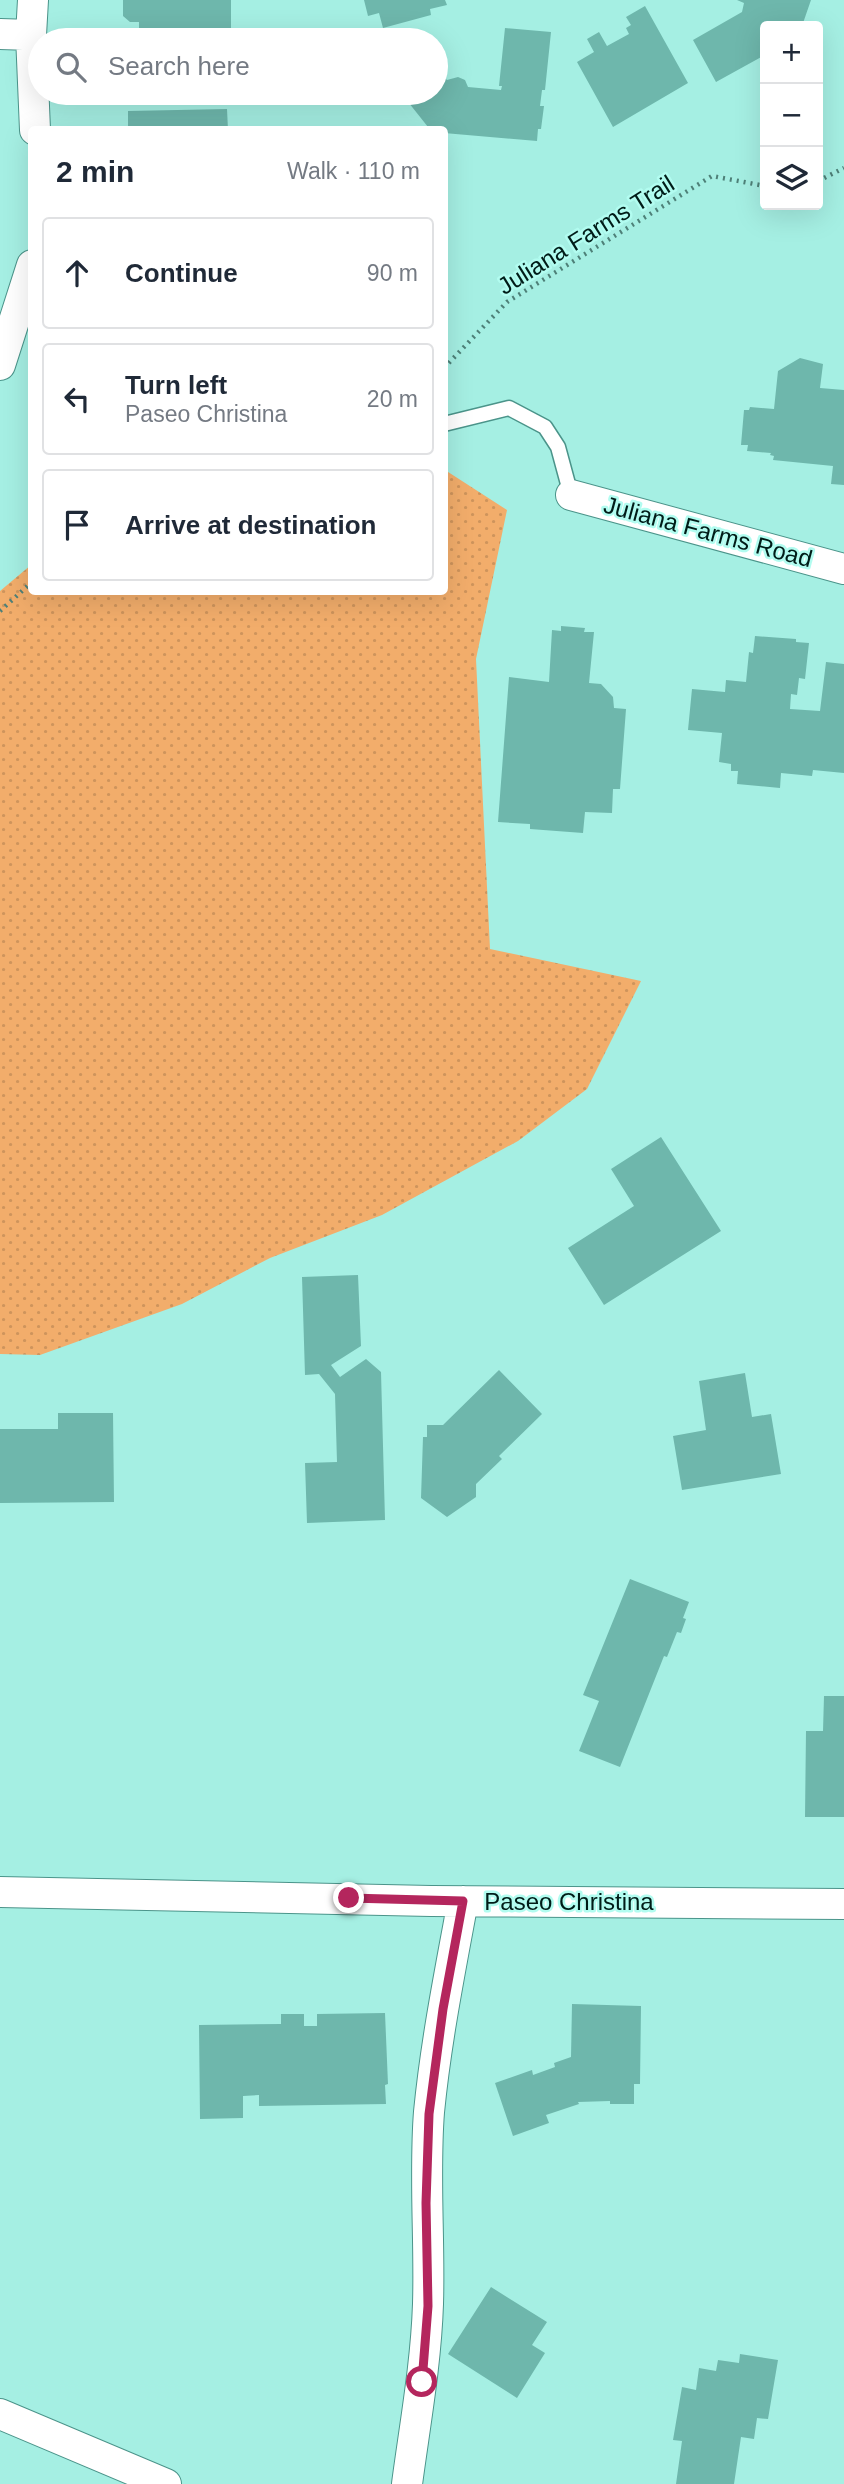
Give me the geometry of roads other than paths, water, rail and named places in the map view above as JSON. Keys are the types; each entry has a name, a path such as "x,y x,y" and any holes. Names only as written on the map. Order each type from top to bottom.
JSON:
{"street":[{"path":"31,28 33,0"},
{"path":"0,34 28,35"},
{"path":"34,105 35,126"},
{"path":"0,365 28,278"},
{"name":"Juliana Farms Road","path":"572,495 844,569"},
{"name":"Paseo Christina","path":"0,1892 463,1901 844,1903"},
{"path":"407,2484 422,2382 428,2306 426,2203 429,2114 443,2009 463,1901"},
{"path":"0,2414 166,2484"}],"lane":[{"path":"448,423 509,408 545,427 558,447 572,495"}]}
